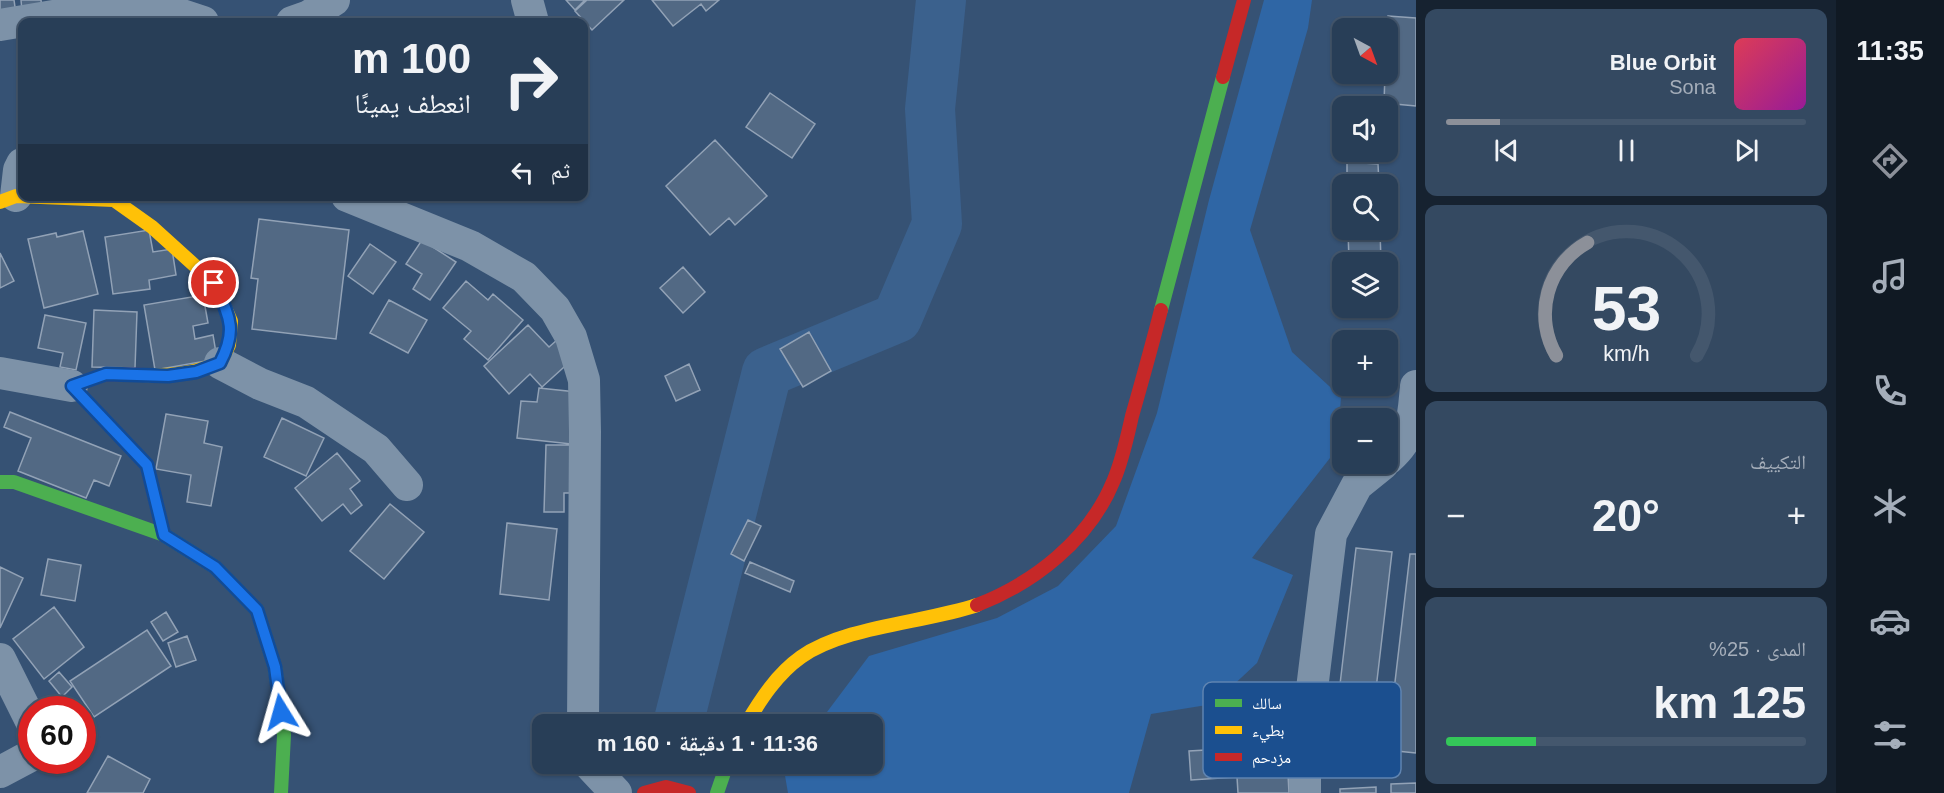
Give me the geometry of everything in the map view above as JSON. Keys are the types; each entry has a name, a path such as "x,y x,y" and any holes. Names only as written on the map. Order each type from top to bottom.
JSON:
{"main road":[{"path":"752,714 783,672 811,651 836,640 977,605 1023,584 1062,551 1089,521 1112,484 1124,448 1244,0"},
{"path":"123,201 214,283 231,321 229,345 220,363 196,372 168,376 106,374 72,386 147,465 164,535"},
{"path":"0,482 14,482 164,535 215,567 257,610 275,667 284,735 281,793"},
{"path":"745,714 757,705"},
{"path":"664,786 675,774"},
{"path":"717,793 724,774"},
{"path":"644,793 664,786 677,787 689,793"}],"street":[{"path":"303,18 333,0"},
{"path":"527,0 532,18"},
{"path":"41,18 152,4 191,18"},
{"path":"0,25 18,22"},
{"path":"8,199 18,173"},
{"path":"359,201 470,246 524,277 555,309 571,337 584,380 585,411 583,714"},
{"path":"220,363 260,384 306,402 376,449 407,485"},
{"path":"0,373 72,386"},
{"path":"1398,450 1412,427 1416,386"},
{"path":"1313,682 1331,534 1358,485 1371,474"},
{"path":"0,659 18,696"},
{"path":"0,772 18,762"},
{"path":"598,774 616,793"}],"shaded area":[{"path":"1264,0 1312,0 1308,28 1250,230 1292,352 1332,389 1332,396 1341,397 1340,408 1332,408 1332,455 1252,558 1293,575 1257,663 1237,682 1203,682 1203,706 1151,714 1129,793 788,793 785,774 883,774 883,714 826,714 869,656 997,618 1058,586 1116,526 1157,413 1209,200"}],"building":[{"path":"0,0 14,0 16,14 0,16"},
{"path":"21,0 41,0 42,9 22,11"},
{"path":"566,0 585,0 575,10"},
{"path":"587,0 624,0 592,30 588,26 588,18 581,18 575,11"},
{"path":"652,0 719,0 706,11 701,4 673,26"},
{"path":"1388,16 1416,18 1416,106 1398,104 1398,96 1384,96 1385,84 1398,84 1398,18 1388,18"},
{"path":"770,93 815,124 792,158 746,127"},
{"path":"715,140 767,196 735,225 729,218 710,235 666,186"},
{"path":"1347,162 1378,164 1378,174 1347,174"},
{"path":"259,219 349,230 336,339 252,329 258,279 251,278"},
{"path":"149,230 153,252 172,249 176,275 149,280 150,289 113,294 105,237"},
{"path":"83,231 98,294 44,308 28,239 56,233 57,237"},
{"path":"422,240 456,262 430,300 413,289 422,274 406,264"},
{"path":"1348,240 1380,240 1381,252 1349,252"},
{"path":"370,244 396,262 373,294 348,276"},
{"path":"0,253 14,281 0,288"},
{"path":"683,267 705,292 683,313 660,288"},
{"path":"466,281 488,300 493,294 523,320 488,360 464,339 471,331 443,308"},
{"path":"203,295 208,323 193,326 195,339 213,335 217,359 155,370 144,305"},
{"path":"389,300 427,320 408,353 370,333"},
{"path":"94,310 137,312 135,368 92,367"},
{"path":"45,315 86,323 76,370 60,367 63,353 38,348"},
{"path":"528,325 549,347 557,340 574,358 542,387 530,374 509,394 484,366"},
{"path":"809,332 831,371 803,387 780,349"},
{"path":"689,364 700,390 676,401 665,376"},
{"path":"539,388 586,393 580,445 517,438 521,401 537,402"},
{"path":"10,412 121,456 109,486 94,480 86,498 18,471 31,438 4,427"},
{"path":"166,414 208,421 204,443 222,447 211,506 187,502 191,475 156,469"},
{"path":"282,418 324,438 306,476 264,457"},
{"path":"546,445 580,445 579,493 564,493 564,512 544,512"},
{"path":"337,453 360,481 350,489 362,505 351,514 343,504 322,521 295,488"},
{"path":"390,504 424,532 384,579 350,551"},
{"path":"748,520 761,526 744,561 731,554"},
{"path":"507,523 557,529 549,600 500,594"},
{"path":"1356,548 1392,552 1377,682 1340,682"},
{"path":"1410,554 1416,554 1416,753 1401,751 1401,682 1395,682"},
{"path":"48,559 81,565 75,601 41,595"},
{"path":"750,562 794,581 790,592 745,573"},
{"path":"0,567 23,578 0,628"},
{"path":"54,607 84,647 44,679 13,639"},
{"path":"166,612 178,632 163,641 151,622"},
{"path":"147,630 171,666 96,716 96,696 80,696 70,681"},
{"path":"187,636 196,660 176,667 168,643"},
{"path":"59,672 72,687 61,696 49,681"},
{"path":"1203,750 1203,778 1222,778 1191,780 1189,751"},
{"path":"108,756 150,779 143,793 87,793"},
{"path":"1237,778 1288,778 1289,793 1238,793"},
{"path":"1416,783 1416,793 1391,793 1391,784"},
{"path":"1376,787 1376,793 1340,793 1340,789"}],"waterway":[{"path":"681,714 767,372 897,318 937,224 930,109 941,0"}],"traffic: fast":[{"path":"1161,310 1223,77"},
{"path":"0,482 14,482 164,535 215,567 257,610 275,667 284,735 281,793"},
{"path":"717,793 724,774"}],"traffic: slow":[{"path":"0,202 18,196"},
{"path":"115,201 152,227 214,283 231,321 229,345 220,363 183,373 144,375"},
{"path":"752,714 784,671 801,657 819,647 862,632 977,605"}],"traffic: jam":[{"path":"1223,77 1244,0"},
{"path":"977,605 1019,585 1039,572 1074,541 1103,503 1122,458 1161,310"},
{"path":"144,375 106,374 72,386 147,465 164,535"},
{"path":"644,793 666,787 689,793"}],"route":[{"path":"214,283 231,321 229,345 220,363 196,372 168,376 106,374 72,386 116,429 147,465 164,535 215,567 257,610 275,667 281,712"}]}
